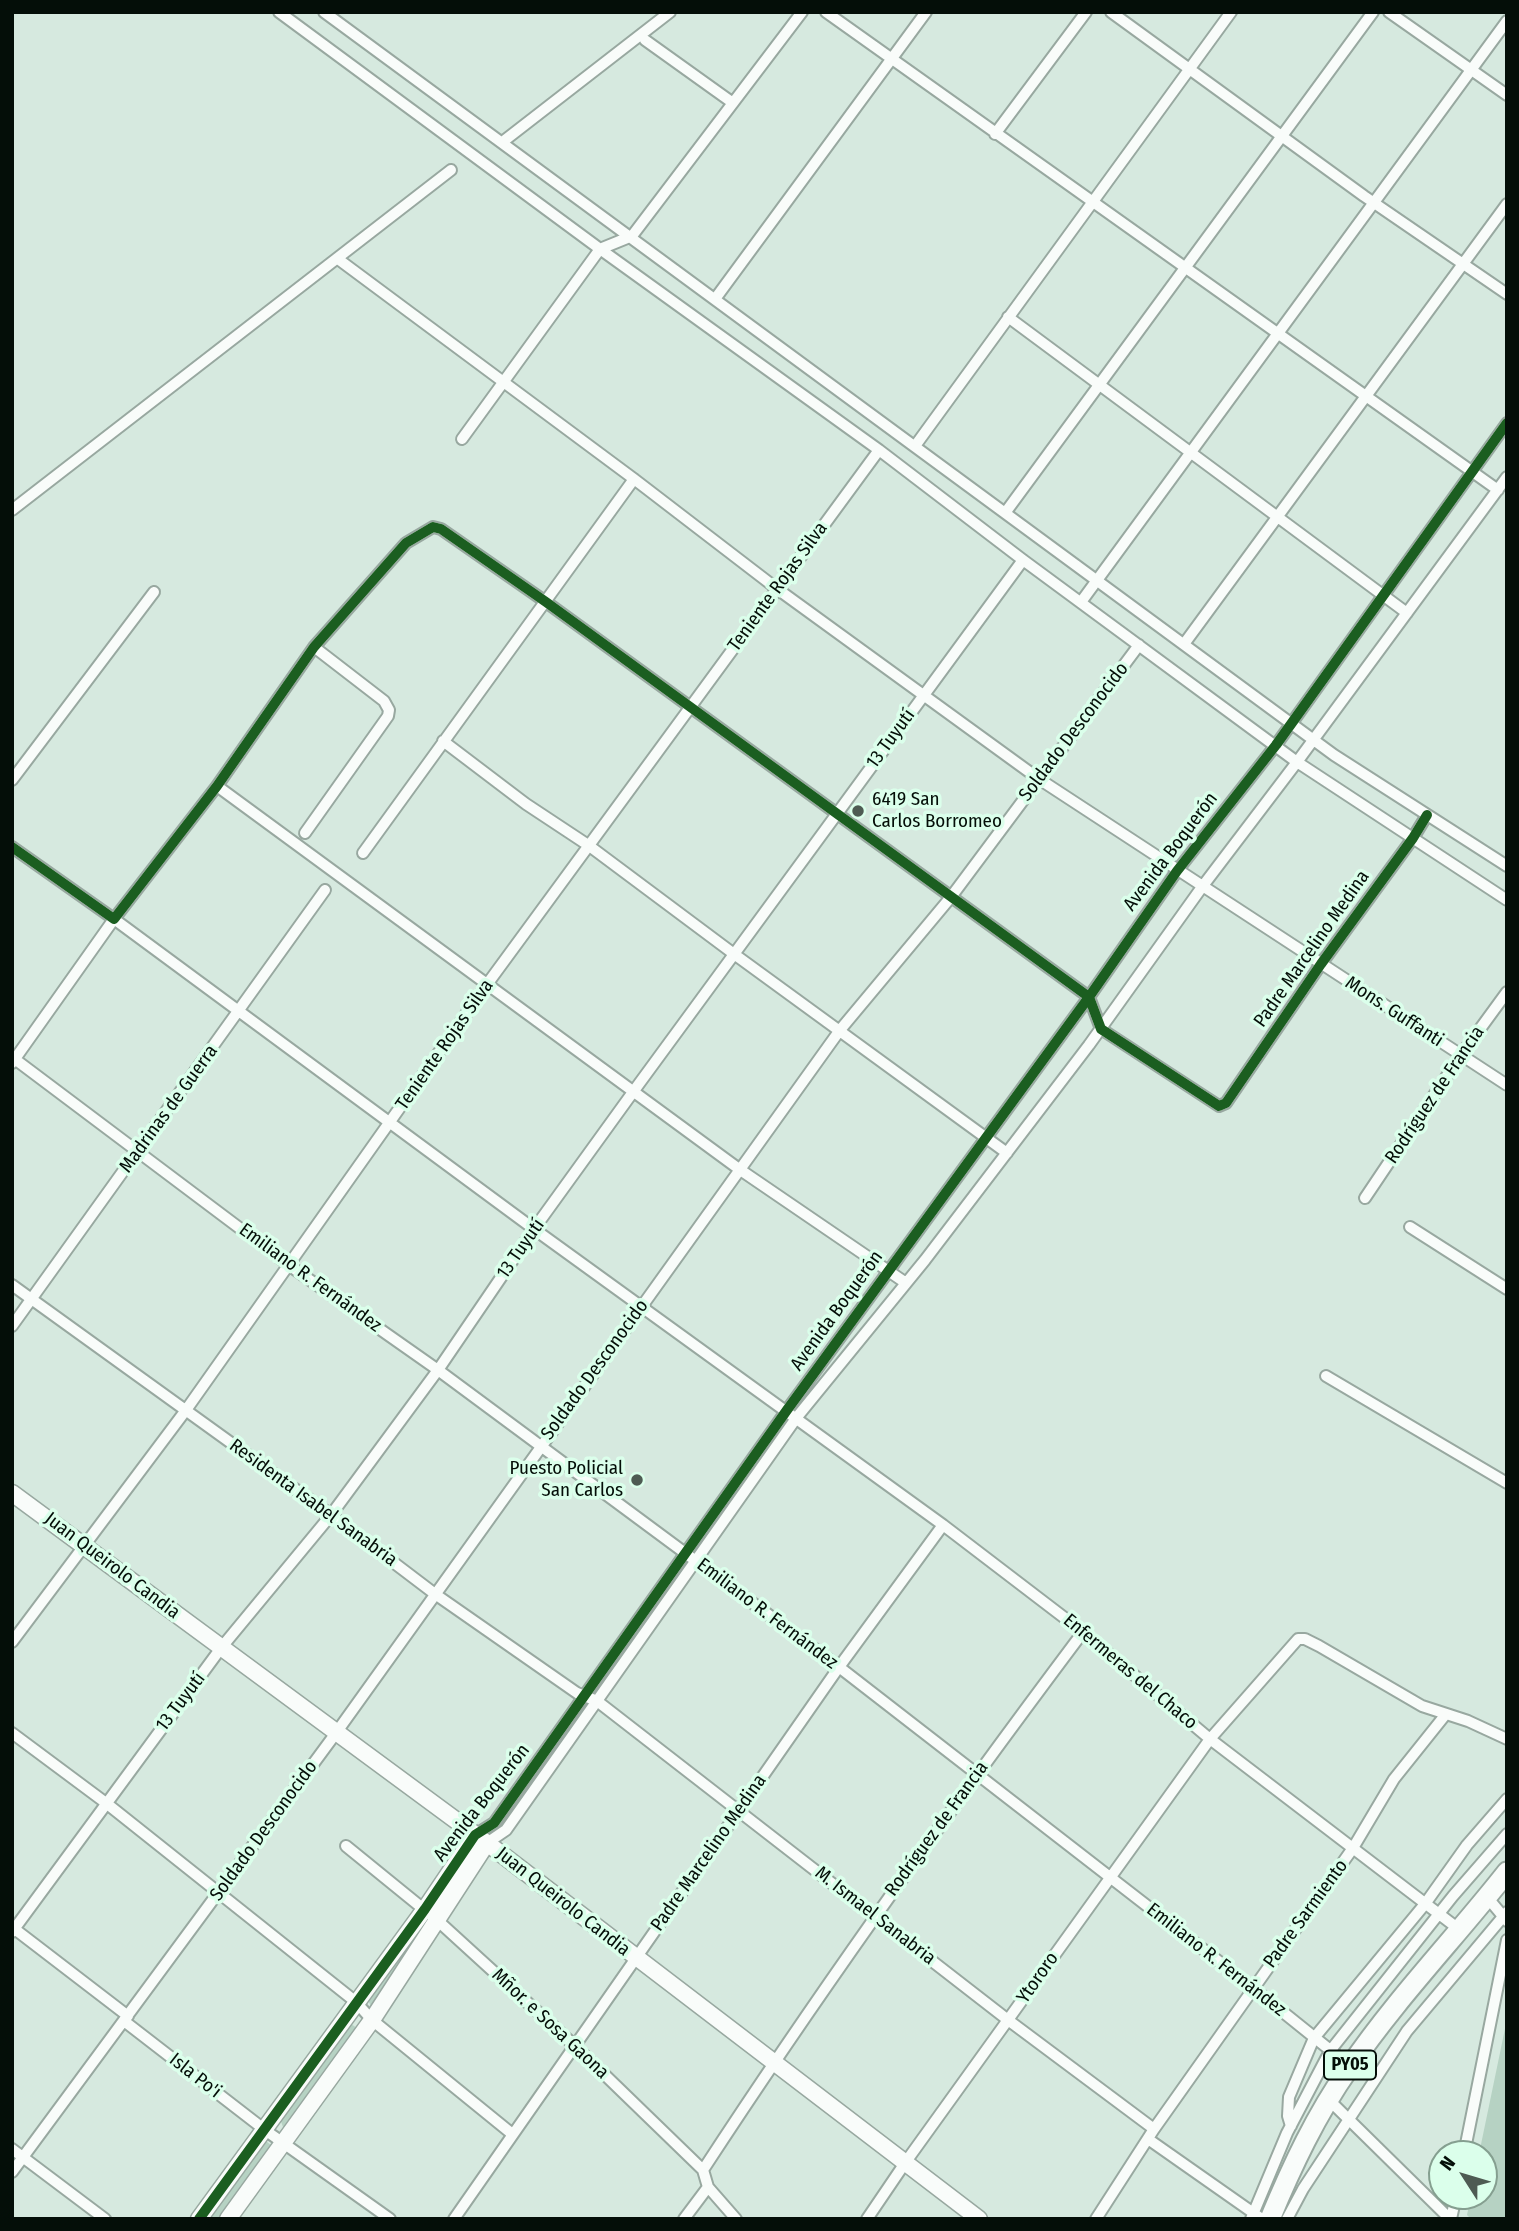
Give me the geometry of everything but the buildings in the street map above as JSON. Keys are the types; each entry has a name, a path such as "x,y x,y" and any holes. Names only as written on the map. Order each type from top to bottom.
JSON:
{"highway":[{"name":"PY05","path":"1258,2217 1350,2067 1385,2020 1507,1872"}],"street":[{"path":"279,12 600,249 879,450 1297,762 1507,900"},
{"path":"324,12 1314,740 1507,866"},
{"path":"505,140 670,12"},
{"path":"463,439 600,249 630,237 802,12"},
{"path":"826,12 1498,490"},
{"path":"715,299 926,12"},
{"path":"995,134 1086,12"},
{"path":"1111,12 1507,294"},
{"path":"915,446 1231,12"},
{"path":"1005,513 1373,12"},
{"path":"1389,12 1507,95"},
{"path":"1081,602 1507,21"},
{"path":"645,40 733,103"},
{"path":"12,510 451,170"},
{"path":"1184,645 1507,204"},
{"name":"Mons. Guffanti","path":"338,259 634,479 776,589 1039,779 1507,1086"},
{"path":"1008,317 1407,613"},
{"name":"Avenida Boquerón","path":"229,2219 372,2020 431,1914 481,1839 887,1271 1089,997 1177,871 1276,745 1507,423"},
{"name":"Teniente Rojas Silva","path":"12,1642 86,1547 186,1410 488,983 879,450"},
{"name":"Avenida Boquerón","path":"481,1839 506,1830 797,1417 906,1283 1101,1029 1202,887 1314,740 1507,477"},
{"path":"363,853 634,479"},
{"path":"13,1060 114,919 218,786 314,647 406,542 433,527 441,529 546,602 1089,997 1101,1029"},
{"name":"13 Tuyutí","path":"13,1929 221,1648 331,1515 438,1370 534,1229 1023,559"},
{"path":"12,780 154,592"},
{"name":"Soldado Desconocido","path":"12,2172 336,1733 841,1030 951,897 1139,645"},
{"path":"305,833 388,716 389,710 384,701 314,647"},
{"path":"443,741 1007,1153"},
{"path":"218,786 739,1169 906,1283"},
{"name":"Padre Marcelino Medina","path":"1101,1029 1219,1106 1226,1103 1427,815"},
{"name":"Enfermeras del Chaco","path":"12,847 943,1525 1083,1632 1210,1739 1460,1930"},
{"name":"Madrinas de Guerra","path":"12,1326 325,890"},
{"name":"Rodríguez de Francia","path":"1365,1198 1461,1055 1507,992"},
{"name":"Emiliano R. Fernández","path":"13,1060 139,1151 290,1266 542,1446 839,1667 1253,1988 1350,2067"},
{"path":"1410,1227 1507,1289"},
{"name":"Residenta Isabel Sanabria","path":"12,1285 331,1515 435,1594 584,1696 597,1701"},
{"path":"1326,1376 1507,1483"},
{"name":"Juan Queirolo Candia","path":"12,1493 481,1839 979,2219"},
{"name":"Padre Marcelino Medina","path":"454,2219 511,2133 575,2046 839,1667 943,1525"},
{"name":"Rodríguez de Francia","path":"703,2170 773,2062 875,1915 1083,1632"},
{"name":"Ytororo","path":"867,2219 1210,1739 1298,1639 1305,1639 1319,1646 1422,1706 1446,1714"},
{"name":"M. Ismael Sanabria","path":"597,1701 1008,2020 1154,2129"},
{"path":"1446,1714 1507,1738"},
{"name":"Padre Sarmiento","path":"1096,2219 1154,2129 1353,1848 1394,1779 1446,1714"},
{"path":"12,1733 219,1891 511,2133"},
{"path":"1291,2126 1288,2116 1289,2097 1314,2038 1425,1903 1467,1845 1507,1799"},
{"path":"1148,2139 1258,2217 1291,2126 1330,2051 1438,1914 1507,1834"},
{"name":"Mñor. e Sosa Gaona","path":"346,1846 431,1914 575,2046 703,2170 708,2187 736,2219"},
{"path":"1287,2219 1303,2189 1407,2031 1506,1917 1487,1897"},
{"name":"Avenida Boquerón","path":"199,2219 356,2002 431,1914"},
{"name":"Isla Po'i","path":"13,1929 284,2143"},
{"path":"1467,2140 1507,1940"},
{"path":"1328,2099 1450,2219"},
{"path":"284,2143 390,2219"},
{"path":"12,2149 105,2219"},
{"path":"684,2219 708,2187"}],"green space":[{"path":"428,1919 374,2007 371,2006 367,1999"},
{"path":"1507,2019 1507,2219 1471,2219 1467,2215 1468,2210 1498,2210 1498,2140 1482,2140"},
{"path":"351,2024 357,2028 286,2128 283,2127 280,2119"},
{"path":"266,2141 272,2146 221,2219 206,2219 262,2142"}],"cycle path":[{"path":"199,2219 425,1909 475,1835 494,1823 787,1410 1089,997 1177,871 1276,745 1507,423"},
{"path":"12,847 114,919 217,786 314,647 406,543 433,527 441,529 546,602 1089,997 1101,1029 1219,1106 1226,1103 1427,815"}],"place":[{"name":"6419 San Carlos Borromeo","path":"858,811"},
{"name":"Puesto Policial San Carlos","path":"637,1480"}]}
